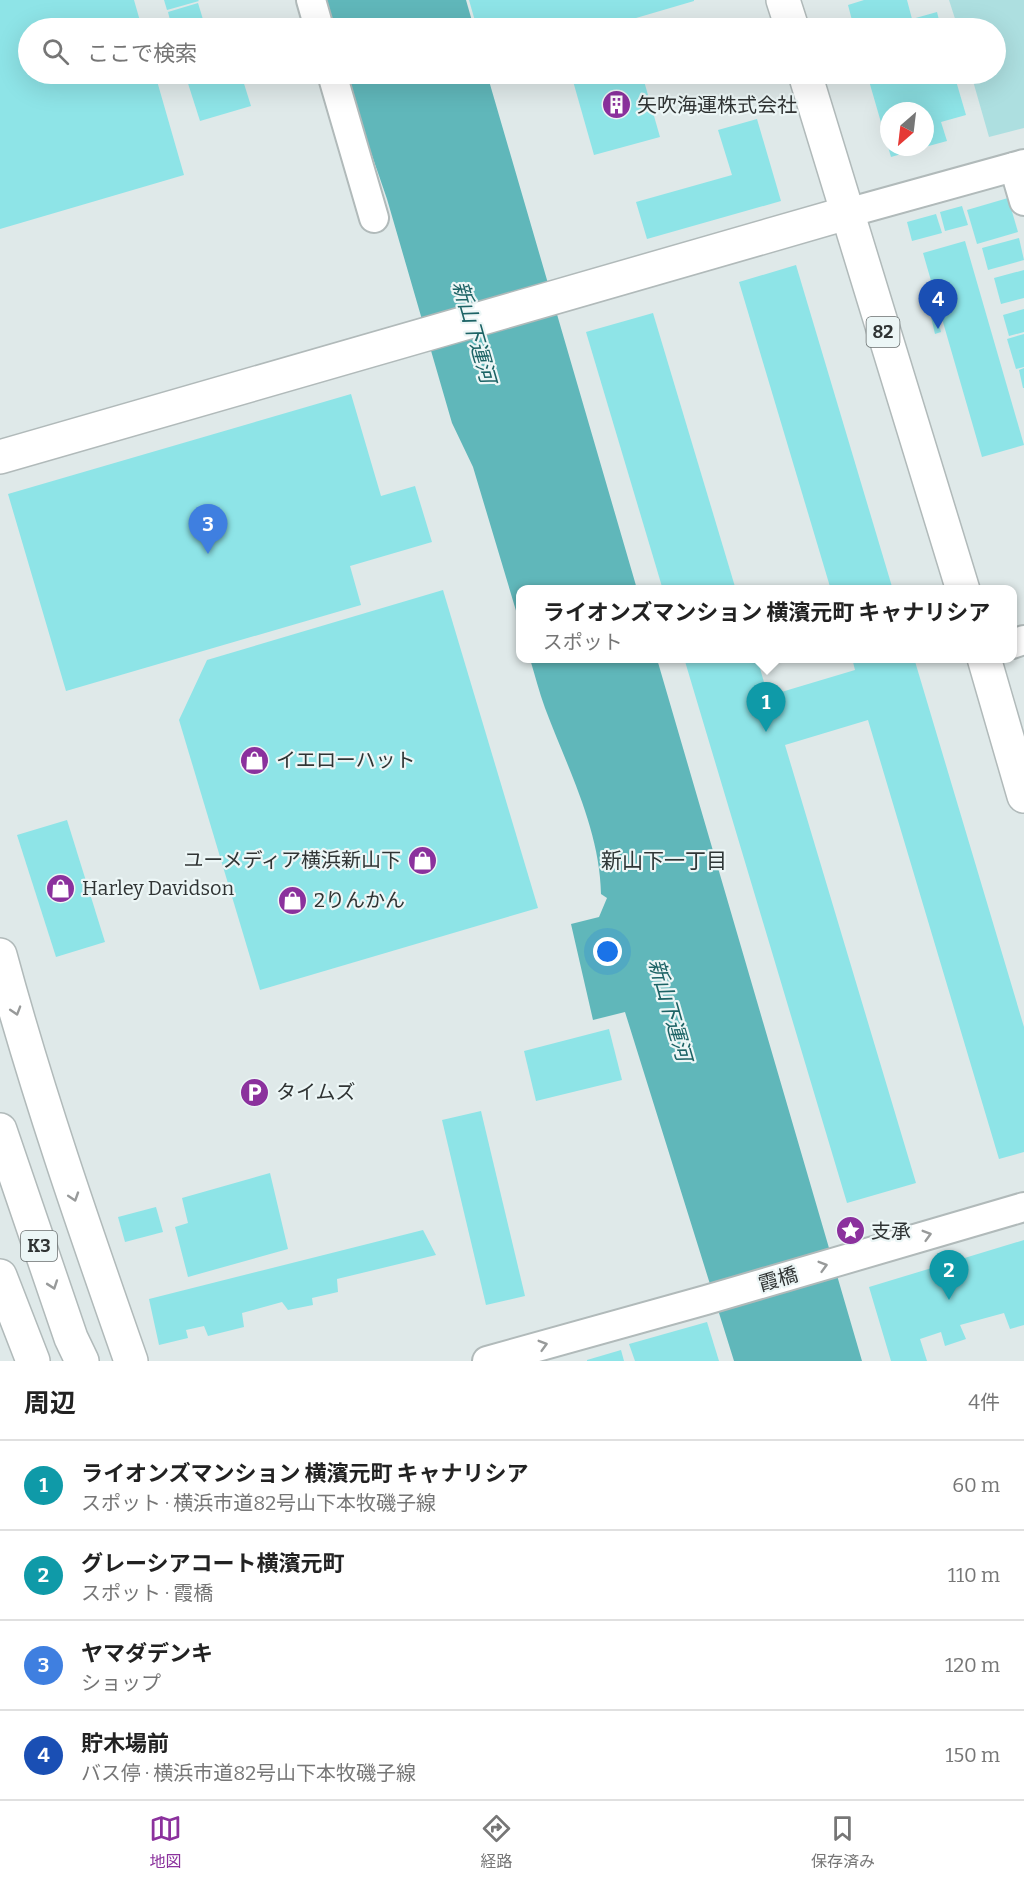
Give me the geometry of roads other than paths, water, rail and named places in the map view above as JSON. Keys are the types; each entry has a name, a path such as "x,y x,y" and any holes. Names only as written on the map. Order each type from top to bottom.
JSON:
{"main road":[{"path":"783,0 789,18"},
{"name":"82","path":"808,84 961,585"},
{"path":"0,457 847,213"},
{"path":"985,663 1024,796"},
{"path":"0,954 12,1000 77,1204 131,1361"},
{"name":"K3","path":"0,1131 71,1338 82,1361"},
{"name":"K3","path":"0,1276 33,1361"}],"street":[{"path":"311,0 316,18"},
{"path":"335,84 374,218"},
{"path":"847,213 1019,165 1024,201"},
{"name":"霞橋","path":"487,1361 1024,1207"}],"water":[{"path":"323,0 466,0 471,18 328,18"},
{"name":"新山下運河","path":"347,84 490,84 636,585 516,585 516,611 473,467 452,423 387,199"},
{"name":"新山下運河","path":"531,663 658,663 862,1361 734,1361 625,1012 593,1020 571,924 599,917 607,898 601,894 595,846 589,822 545,708"}],"place":[{"name":"矢吹海運株式会社","path":"616,105"},
{"name":"貯木場前","path":"938,329"},
{"name":"ヤマダデンキ","path":"208,554"},
{"name":"ライオンズマンション 横濱元町 キャナリシア","path":"766,732"},
{"name":"イエローハット","path":"255,760"},
{"name":"ユーメディア横浜新山下","path":"422,860"},
{"name":"Harley Davidson","path":"61,888"},
{"name":"2りんかん","path":"293,900"},
{"name":"タイムズ","path":"255,1092"},
{"name":"支承","path":"850,1231"},
{"name":"グレーシアコート横濱元町","path":"949,1300"}],"district":[{"name":"新山下一丁目","path":"664,861"}]}
